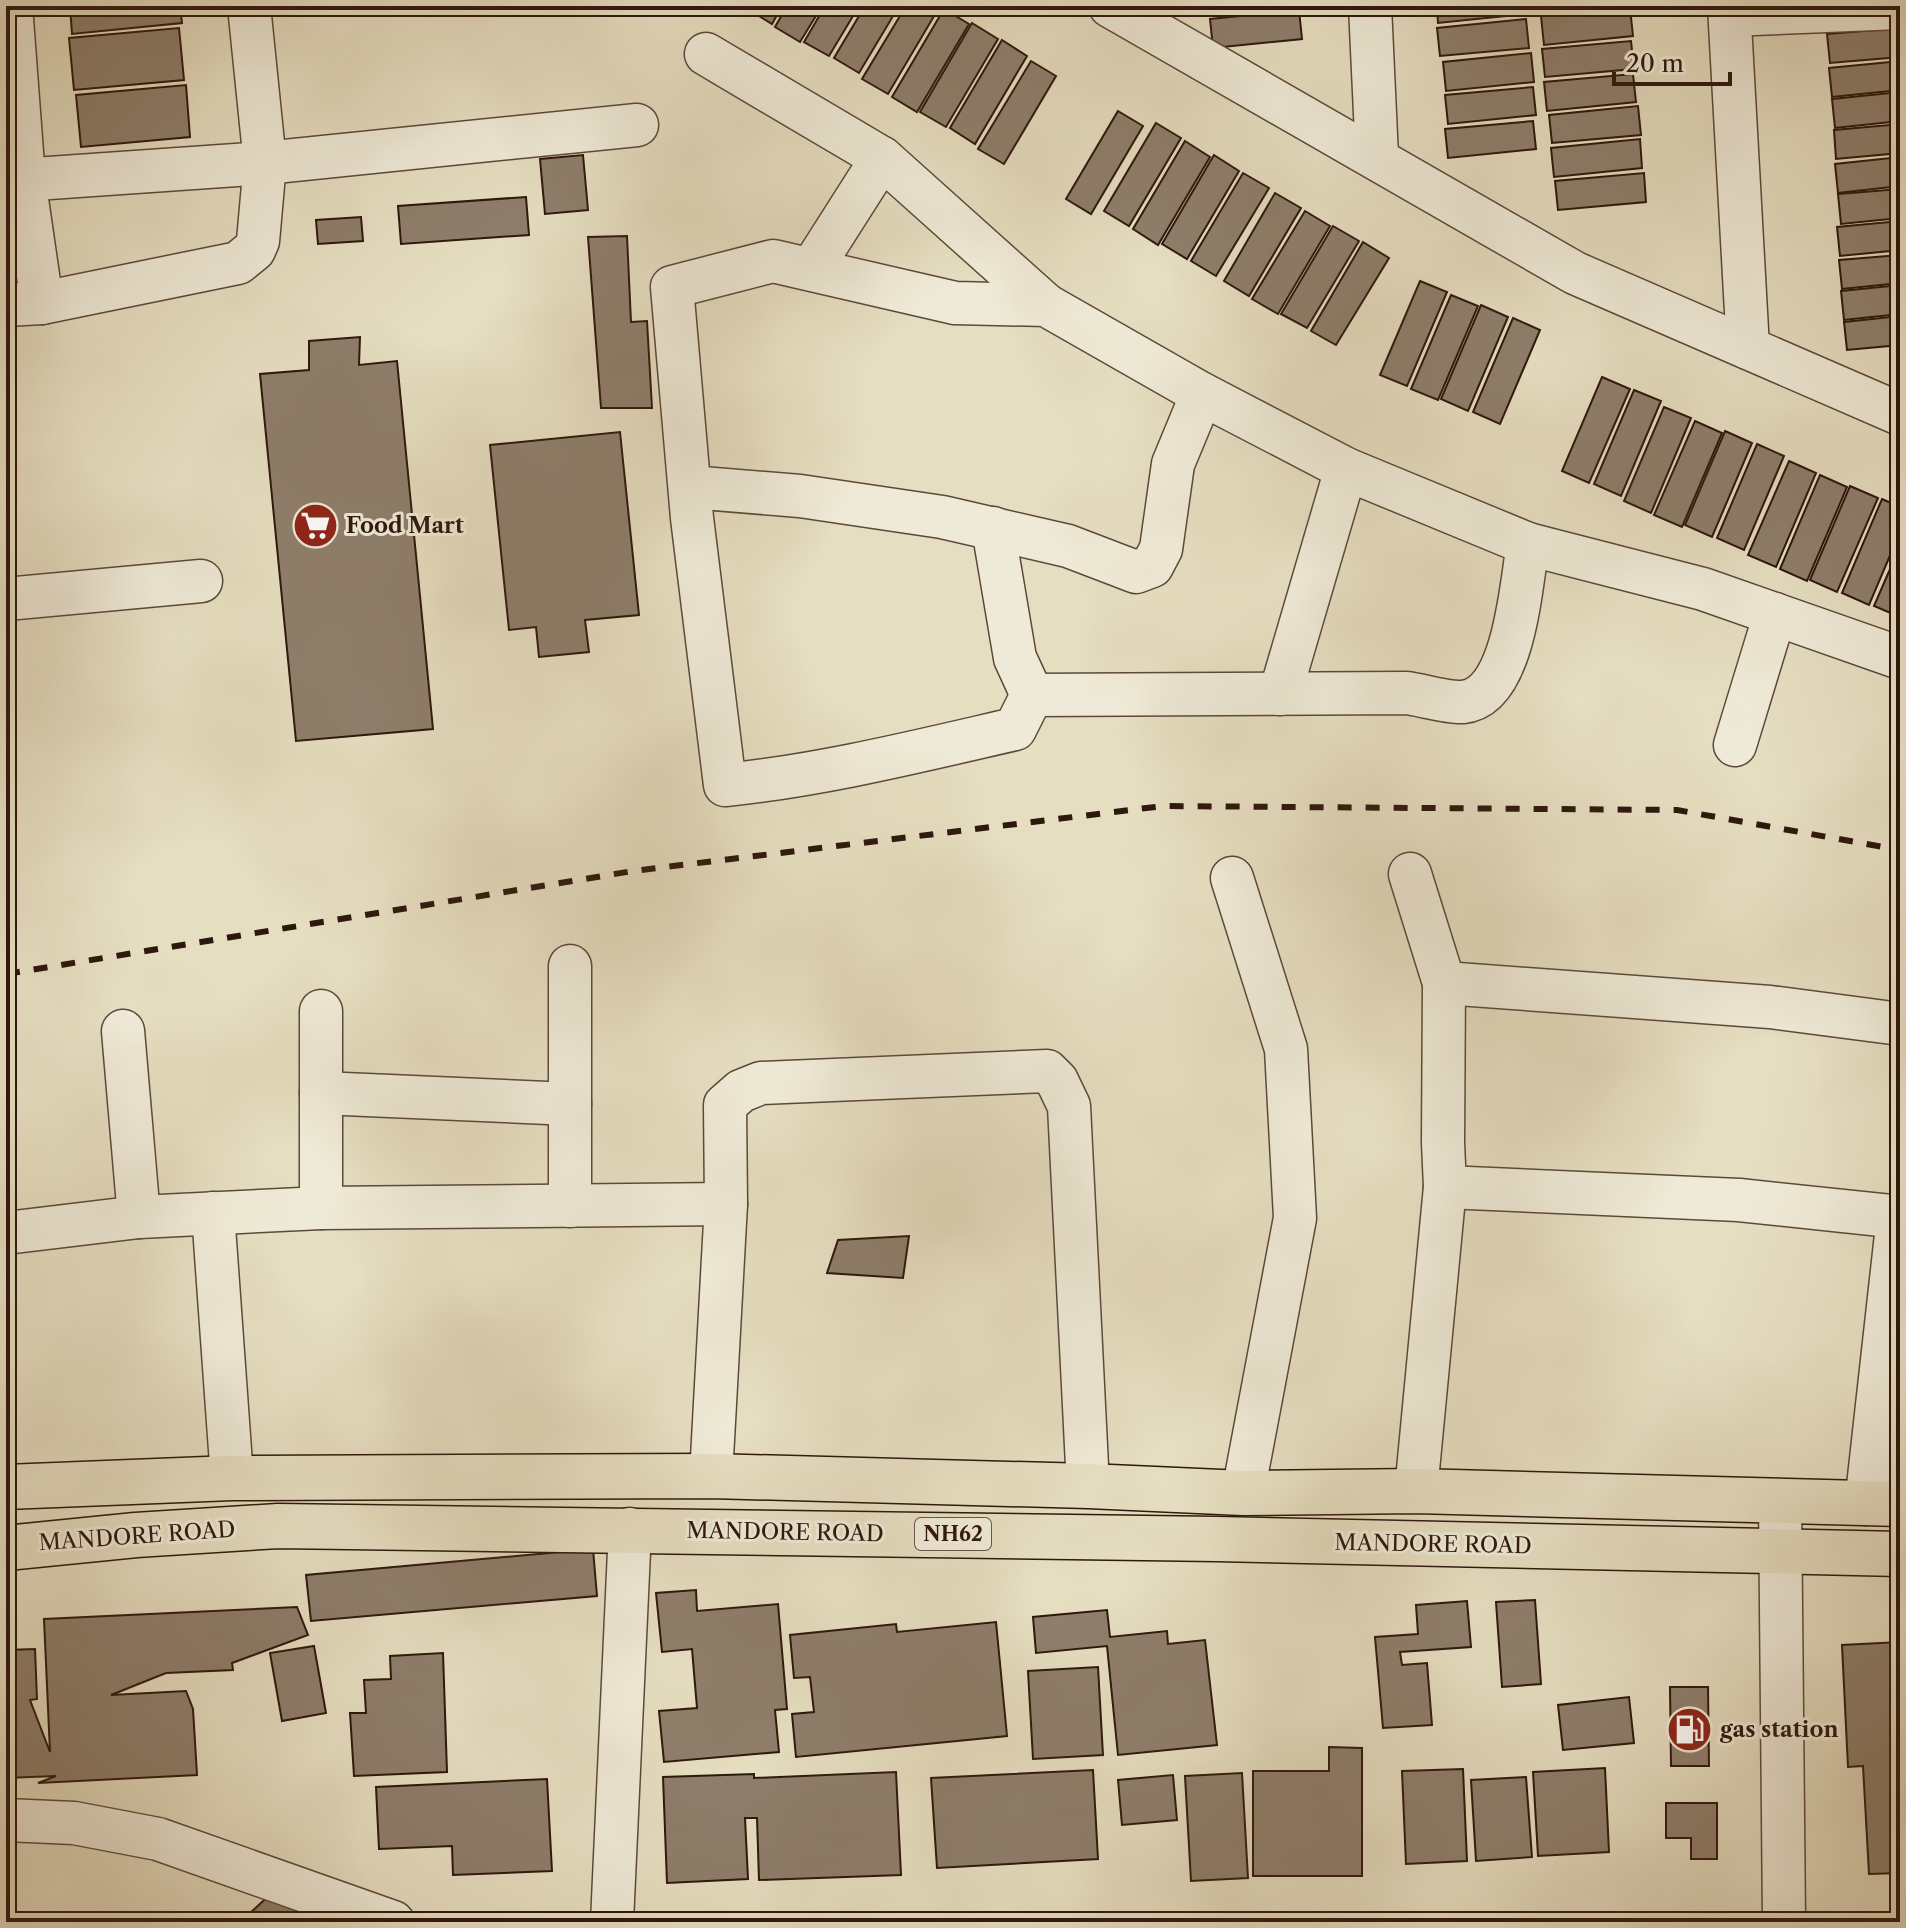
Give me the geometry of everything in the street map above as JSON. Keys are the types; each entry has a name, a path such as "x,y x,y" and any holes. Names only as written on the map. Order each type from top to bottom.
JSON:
{"highway":[{"path":"6,1487 232,1478 711,1476 1243,1493 1416,1491 1883,1504"},
{"name":"MANDORE ROAD","path":"6,1548 136,1535 278,1526 1217,1539 1900,1554"}],"street":[{"path":"11,6 15,180 24,304 238,263 254,250 258,241 265,163 249,6"},
{"path":"1110,6 1575,273 1900,414"},
{"path":"1370,6 1377,157"},
{"path":"1748,348 1730,10 1900,8"},
{"path":"706,54 882,158 1046,305 1202,394 1346,469 1528,544 1703,589 1900,658"},
{"path":"15,180 265,163 637,125"},
{"path":"812,268 882,158"},
{"path":"1032,695 1015,729 766,781 725,785 690,487 672,287 773,261 955,303 1046,305"},
{"path":"690,487 800,496 942,517 1068,546 1136,572 1152,566 1161,549 1173,464 1202,394"},
{"path":"1280,694 1346,469"},
{"path":"993,528 1015,658 1032,695"},
{"path":"1032,695 1407,693 1463,702 1489,688 1509,653 1528,544"},
{"path":"6,599 201,581"},
{"path":"1735,745 1775,614"},
{"path":"1410,874 1444,983 1445,1187 1416,1491"},
{"path":"1232,878 1286,1049 1295,1218 1243,1493"},
{"path":"570,966 570,1206"},
{"path":"1444,983 1770,1007 1900,1024"},
{"path":"321,1011 321,1208"},
{"path":"123,1031 139,1217"},
{"path":"711,1476 726,1204 725,1105 741,1091 761,1083 1047,1071 1057,1081 1069,1106 1088,1486"},
{"path":"321,1093 570,1104"},
{"path":"1445,1187 1739,1200 1899,1217 1883,1504"},
{"path":"6,1233 139,1217 321,1208 726,1204"},
{"path":"213,1213 232,1478"},
{"path":"1780,1501 1784,1922"},
{"path":"612,1922 630,1529"},
{"path":"6,1820 74,1823 158,1839 393,1922"}],"building":[{"path":"70,6 180,6 182,23 72,34"},
{"path":"782,6 772,24 746,8"},
{"path":"787,6 822,6 800,42 775,27"},
{"path":"825,6 859,6 829,56 804,42"},
{"path":"865,6 899,6 859,73 834,58"},
{"path":"906,6 940,6 888,94 862,79"},
{"path":"1212,6 1296,6 1213,14"},
{"path":"1437,6 1526,6 1527,14 1438,23"},
{"path":"1630,8 1633,36 1544,45 1541,16"},
{"path":"944,9 969,24 917,112 892,97"},
{"path":"1299,10 1302,39 1213,48 1210,19"},
{"path":"1526,19 1529,48 1440,56 1437,28"},
{"path":"972,23 998,39 946,127 920,112"},
{"path":"179,28 184,80 74,90 69,38"},
{"path":"1900,28 1900,57 1830,63 1827,34"},
{"path":"1002,40 1027,56 975,144 950,128"},
{"path":"1631,41 1634,69 1545,77 1542,49"},
{"path":"1531,53 1534,82 1446,91 1443,62"},
{"path":"1031,61 1056,76 1004,164 978,149"},
{"path":"1900,61 1900,90 1832,97 1829,68"},
{"path":"1633,74 1636,102 1547,111 1544,82"},
{"path":"186,85 190,137 81,147 76,95"},
{"path":"1533,87 1536,115 1448,124 1445,95"},
{"path":"1900,92 1900,121 1835,128 1832,99"},
{"path":"1638,106 1641,135 1552,143 1549,115"},
{"path":"1118,111 1143,126 1091,214 1066,199"},
{"path":"1533,121 1536,149 1448,158 1445,129"},
{"path":"1156,123 1181,138 1129,226 1104,211"},
{"path":"1900,124 1900,153 1836,159 1834,130"},
{"path":"1640,139 1642,168 1554,177 1551,148"},
{"path":"1185,141 1210,157 1158,245 1133,229"},
{"path":"583,155 588,210 545,214 540,159"},
{"path":"1214,155 1239,171 1187,259 1162,244"},
{"path":"1900,157 1900,186 1838,193 1835,164"},
{"path":"1243,173 1269,188 1216,276 1191,261"},
{"path":"1644,173 1646,202 1558,210 1555,181"},
{"path":"1900,189 1900,218 1841,224 1838,194"},
{"path":"1275,193 1301,208 1249,296 1224,281"},
{"path":"526,197 529,235 401,244 398,206"},
{"path":"1305,211 1330,226 1278,314 1252,299"},
{"path":"361,217 363,241 318,244 316,220"},
{"path":"1900,221 1900,250 1840,256 1837,227"},
{"path":"1333,226 1359,241 1307,328 1281,314"},
{"path":"627,236 631,322 647,321 652,408 601,408 588,237"},
{"path":"1363,242 1389,258 1336,345 1311,331"},
{"path":"1900,255 1900,283 1842,289 1839,260"},
{"path":"1420,281 1447,292 1407,386 1380,375"},
{"path":"1900,285 1900,314 1844,320 1841,291"},
{"path":"1451,295 1478,306 1438,400 1411,389"},
{"path":"1481,305 1508,317 1468,411 1441,399"},
{"path":"1900,316 1900,345 1847,350 1844,322"},
{"path":"1513,318 1540,330 1500,424 1473,412"},
{"path":"360,337 359,365 397,361 433,729 296,741 260,374 309,370 309,341"},
{"path":"1602,377 1630,389 1589,483 1562,471"},
{"path":"1634,390 1661,401 1621,496 1594,484"},
{"path":"1664,407 1691,418 1651,513 1624,501"},
{"path":"1695,421 1722,433 1682,527 1654,515"},
{"path":"1725,431 1752,443 1712,537 1685,525"},
{"path":"620,432 639,615 585,620 589,652 539,657 536,627 509,630 490,445"},
{"path":"1757,444 1784,456 1744,550 1717,538"},
{"path":"1789,461 1816,473 1776,567 1748,555"},
{"path":"1820,475 1847,487 1807,581 1780,569"},
{"path":"1850,486 1878,498 1837,592 1810,580"},
{"path":"1882,499 1900,507 1900,532 1869,605 1842,593"},
{"path":"1900,546 1900,617 1874,606"},
{"path":"909,1236 903,1278 827,1273 838,1240"},
{"path":"593,1549 597,1596 311,1621 306,1575"},
{"path":"696,1590 697,1611 778,1604 787,1709 775,1710 779,1752 664,1762 659,1711 697,1708 692,1649 662,1652 656,1593"},
{"path":"1535,1600 1541,1684 1502,1687 1496,1602"},
{"path":"1467,1601 1471,1647 1400,1652 1402,1665 1427,1663 1432,1725 1383,1728 1375,1637 1418,1634 1416,1605"},
{"path":"297,1607 308,1635 232,1663 233,1670 166,1673 111,1695 186,1691 193,1709 197,1775 38,1783 56,1776 6,1778 6,1650 35,1649 37,1699 30,1700 50,1752 44,1619"},
{"path":"1107,1610 1110,1637 1167,1631 1168,1644 1205,1640 1217,1745 1118,1755 1107,1646 1036,1653 1033,1617"},
{"path":"996,1622 1007,1736 796,1757 792,1714 814,1712 810,1677 794,1678 790,1635 896,1624 897,1632"},
{"path":"1900,1642 1900,1873 1869,1874 1863,1766 1848,1767 1842,1645"},
{"path":"314,1646 326,1713 282,1721 270,1653"},
{"path":"443,1653 447,1772 354,1776 350,1713 366,1713 364,1680 391,1679 390,1656"},
{"path":"1098,1667 1103,1755 1033,1759 1028,1671"},
{"path":"1670,1687 1708,1687 1709,1766 1671,1766"},
{"path":"1629,1697 1634,1743 1563,1750 1558,1705"},
{"path":"1329,1747 1362,1748 1362,1876 1253,1876 1253,1771 1329,1771"},
{"path":"1605,1768 1609,1852 1538,1856 1533,1772"},
{"path":"1463,1769 1467,1861 1406,1864 1402,1771"},
{"path":"1093,1770 1098,1859 937,1868 931,1778"},
{"path":"896,1772 901,1875 759,1880 757,1818 745,1818 748,1879 667,1883 663,1777 754,1774 754,1778"},
{"path":"1242,1773 1248,1878 1191,1881 1185,1776"},
{"path":"1173,1775 1177,1820 1122,1825 1118,1780"},
{"path":"1526,1777 1532,1857 1476,1861 1471,1780"},
{"path":"547,1779 552,1871 453,1875 452,1846 379,1849 376,1787"},
{"path":"1666,1803 1717,1803 1717,1859 1691,1859 1691,1838 1666,1838"},
{"path":"271,1894 304,1905 307,1922 240,1922"}],"railway":[{"path":"6,974 633,871 1163,806 1677,810 1900,850"}],"place":[{"name":"Food Mart","path":"315,525"},
{"name":"gas station","path":"1689,1729"}]}
